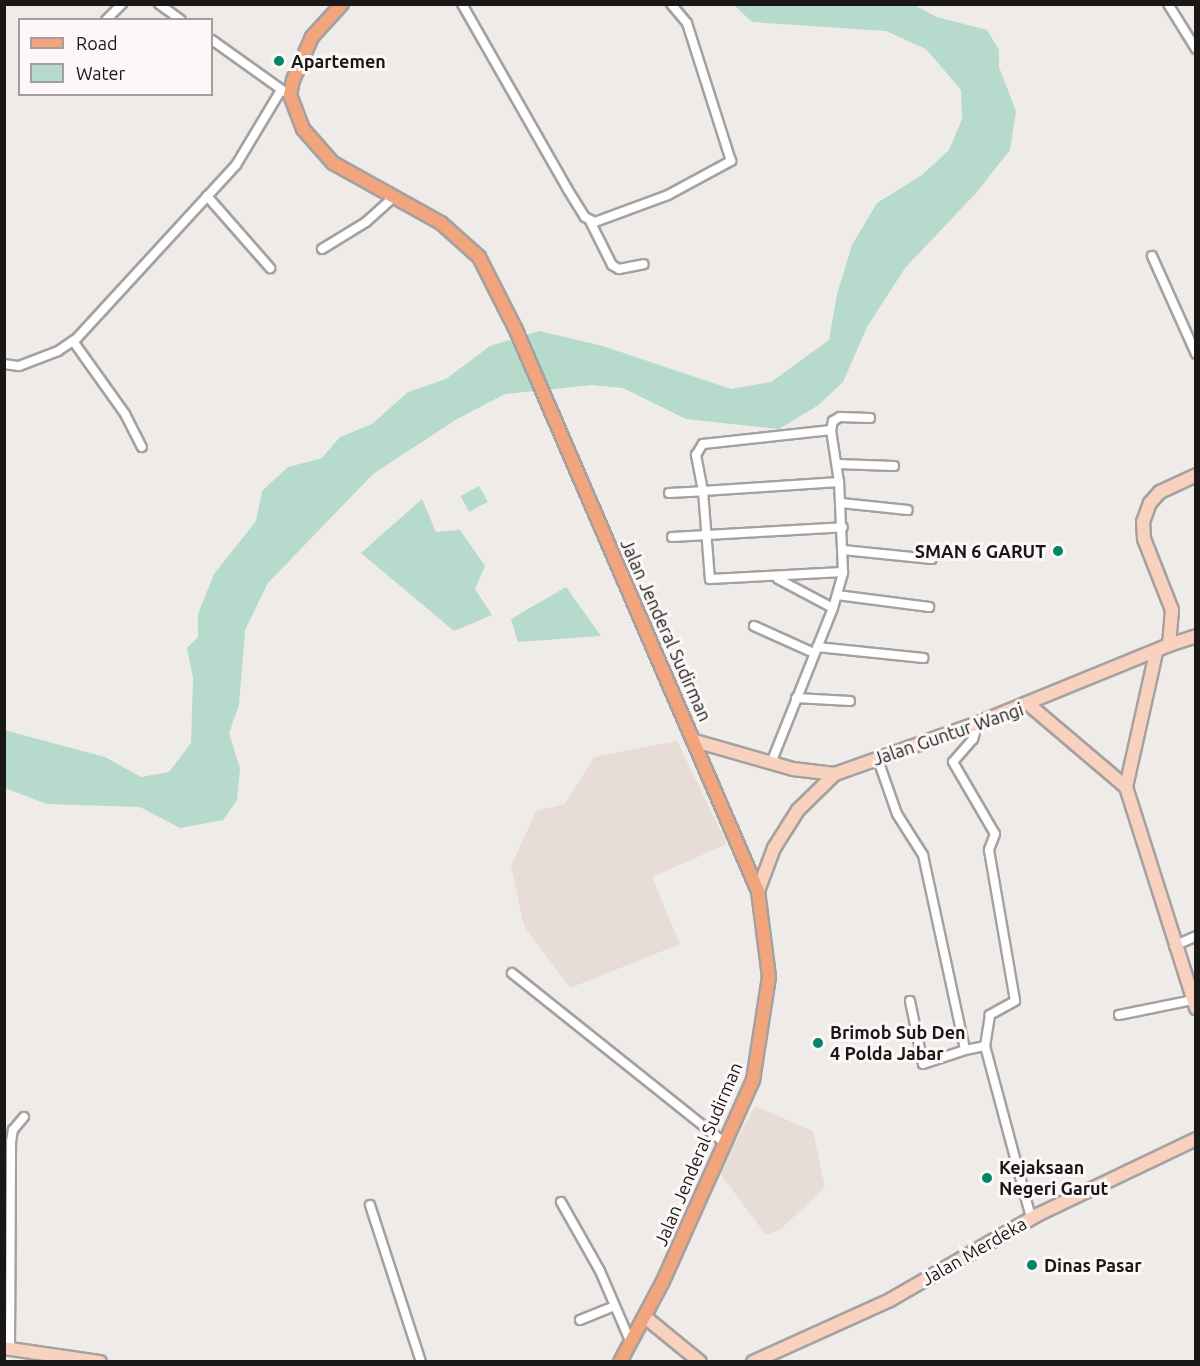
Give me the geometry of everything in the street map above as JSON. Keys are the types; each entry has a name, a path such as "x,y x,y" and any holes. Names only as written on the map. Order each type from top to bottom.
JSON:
{"main road":[{"path":"286,92 312,37 342,4"},
{"name":"Jalan Jenderal Sudirman","path":"286,92 303,129 323,155 393,198 419,210 468,244 479,257 516,330 758,891 766,931 768,998 753,1080 645,1317 620,1362"}],"street":[{"path":"108,18 122,4"},
{"path":"159,4 178,18"},
{"path":"462,4 568,190 590,221 612,264 619,269 644,264"},
{"path":"590,221 668,195 731,161 687,23 671,4"},
{"path":"1168,4 1196,49"},
{"path":"4,364 20,366 73,341 236,165 286,92 213,41"},
{"path":"207,196 270,268"},
{"path":"322,249 366,222 393,198"},
{"path":"1152,256 1196,354"},
{"path":"73,341 126,414 142,447"},
{"path":"771,763 833,608 843,572 843,527 831,430 833,421 840,417 870,418"},
{"path":"831,430 703,444 696,455 703,491 704,534 710,579 777,578 843,572"},
{"path":"837,464 894,466"},
{"path":"1169,645 1172,610 1144,540 1143,522 1149,503 1160,492 1196,475"},
{"path":"669,493 839,482"},
{"path":"841,503 908,510"},
{"path":"672,537 843,527"},
{"path":"843,550 932,559"},
{"path":"777,578 833,608"},
{"path":"837,596 929,607"},
{"path":"754,626 815,650 922,658"},
{"path":"1027,703 1196,636"},
{"path":"1119,1015 1194,1004 1126,787 1156,652"},
{"path":"796,698 850,700"},
{"name":"Jalan Guntur Wangi","path":"835,774 1027,703 1126,787"},
{"path":"978,723 973,739 953,762 995,834 989,849 1015,1001 990,1014 986,1046 1030,1218"},
{"path":"695,741 771,763 835,774"},
{"path":"877,758 897,814 923,855 965,1050"},
{"path":"758,891 774,848 798,810 835,774"},
{"path":"1174,946 1196,936"},
{"path":"512,973 725,1143"},
{"path":"910,1001 923,1064 965,1050 986,1046"},
{"path":"24,1117 13,1130 11,1142 7,1348 100,1362"},
{"name":"Jalan Merdeka","path":"753,1362 890,1300 1030,1218 1196,1139"},
{"path":"561,1202 631,1343"},
{"path":"370,1205 421,1362"},
{"path":"580,1320 614,1306"},
{"path":"645,1317 700,1362"}],"shaded area":[{"path":"677,741 727,844 652,877 680,944 570,988 524,926 511,866 536,811 565,804 594,757"},
{"path":"755,1106 813,1131 825,1187 780,1230 766,1235 719,1172"}],"water":[{"path":"734,5 914,5 937,17 987,30 999,50 999,67 1016,111 1010,150 976,193 905,268 867,327 843,382 817,406 779,429 686,419 623,388 591,385 505,394 457,419 373,474 268,583 245,630 239,705 229,733 240,769 237,800 223,820 180,828 140,807 47,804 5,788 4,730 105,757 141,777 169,772 191,743 193,678 187,648 198,637 198,614 214,574 256,521 262,491 288,467 322,458 340,437 372,424 408,392 446,379 490,346 539,331 603,346 731,389 771,382 829,340 837,294 852,245 877,203 922,175 949,150 962,119 961,90 926,49 886,31 752,22"},
{"path":"479,486 488,502 469,512 461,496"},
{"path":"422,499 436,532 460,530 485,566 475,589 492,615 454,631 361,553"},
{"path":"566,587 601,636 518,642 511,619"}],"place":[{"name":"Apartemen","path":"279,61"},
{"name":"SMAN 6 GARUT","path":"1058,551"},
{"name":"Brimob Sub Den 4 Polda Jabar","path":"818,1043"},
{"name":"Kejaksaan Negeri Garut","path":"987,1178"},
{"name":"Dinas Pasar","path":"1032,1265"}]}
